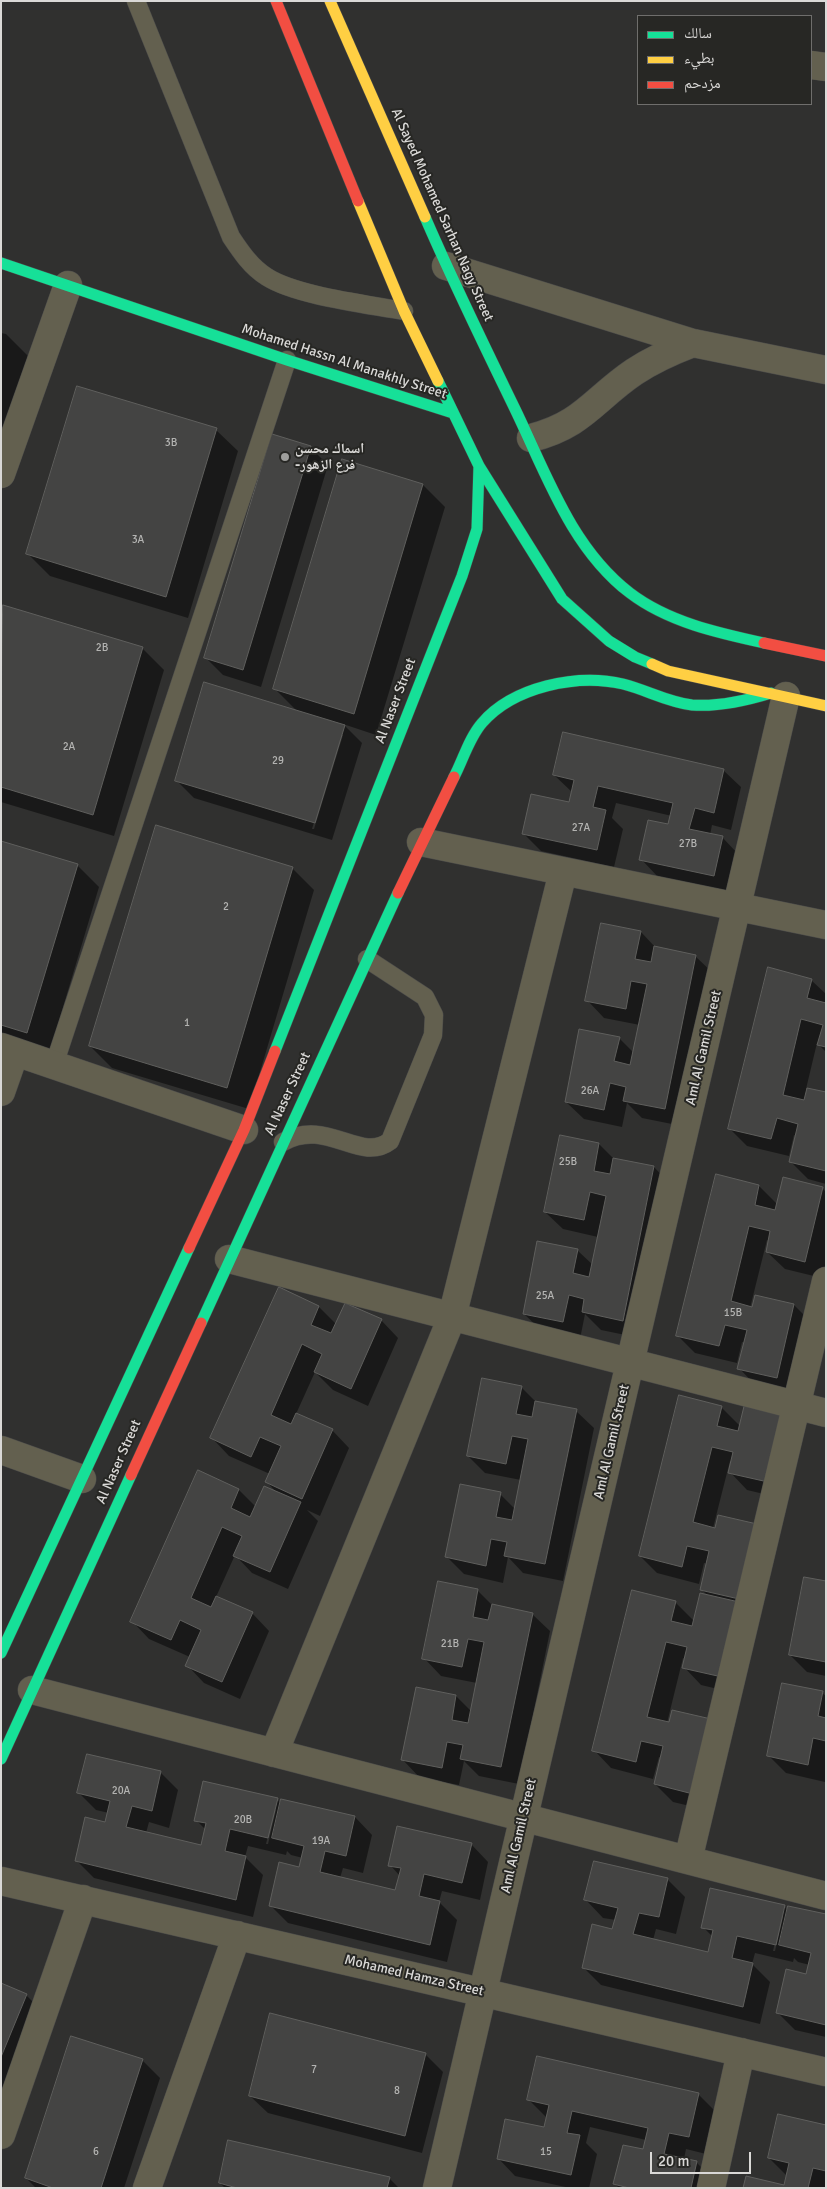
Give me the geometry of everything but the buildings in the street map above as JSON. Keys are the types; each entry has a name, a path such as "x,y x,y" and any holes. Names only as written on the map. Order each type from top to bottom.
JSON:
{"street":[{"path":"276,1 404,311 453,413"},
{"name":"Al Sayed Mohamed Sarhan Nagy Street","path":"330,1 446,266 532,438"},
{"path":"812,65 826,67"},
{"name":"Mohamed Hassn Al Manakhly Street","path":"1,262 287,360 453,413 480,466 562,599 609,641 635,657 668,671 703,681 826,706"},
{"path":"446,266 693,343 826,370"},
{"path":"1,474 68,285"},
{"path":"693,343 662,356 634,372 575,421 532,438 578,538 604,571 636,598 674,619 826,656"},
{"name":"Al Naser Street","path":"1,1653 244,1130 462,576 476,530 480,466"},
{"name":"Al Naser Street","path":"1,1759 228,1259 421,842 482,723 503,706 527,693 552,684 576,680 599,680 623,684 667,700 689,704 731,704 778,695"},
{"name":"Aml Al Gamil Street","path":"441,2187 483,1992 736,907 778,695"},
{"path":"421,842 826,925"},
{"path":"274,1753 452,1317 563,872"},
{"path":"1,1092 8,1049 244,1130"},
{"path":"228,1259 826,1413"},
{"path":"688,1860 826,1281"},
{"path":"1,1450 82,1479"},
{"path":"32,1690 826,1896"},
{"name":"Mohamed Hamza Street","path":"1,1881 83,1898 826,2072"},
{"path":"1,2134 83,1898"},
{"path":"147,2188 237,1934"},
{"path":"711,2188 741,2052"}],"lane":[{"path":"136,1 231,237 246,259 266,277 290,288 404,311"},
{"path":"54,1065 287,360"},
{"path":"283,1142 292,1137 315,1133 367,1148 378,1148 390,1141 433,1035 434,1015 425,997 367,959"}],"traffic: fast":[{"path":"425,217 549,483 576,532 592,554 609,575 630,593 660,612 694,625 764,643"},
{"path":"1,263 287,360 453,413"},
{"path":"438,381 479,466 562,599 609,641 635,657 652,664"},
{"path":"275,1051 462,576 477,529 479,466"},
{"path":"454,777 470,742 482,723 511,700 547,686 586,680 605,681 623,684 692,705 732,703 771,693"},
{"path":"201,1323 398,893"},
{"path":"1,1653 189,1248"},
{"path":"1,1759 131,1475"}],"traffic: slow":[{"path":"330,1 425,217"},
{"path":"358,201 404,311 438,381"},
{"path":"652,664 668,671 826,706"}],"traffic: jam":[{"path":"276,1 358,201"},
{"path":"764,643 826,656"},
{"path":"398,893 454,777"},
{"path":"189,1248 244,1130 275,1051"},
{"path":"131,1475 201,1323"}],"place":[{"name":"اسماك محسن -فرع الزهور","path":"285,457"}]}
